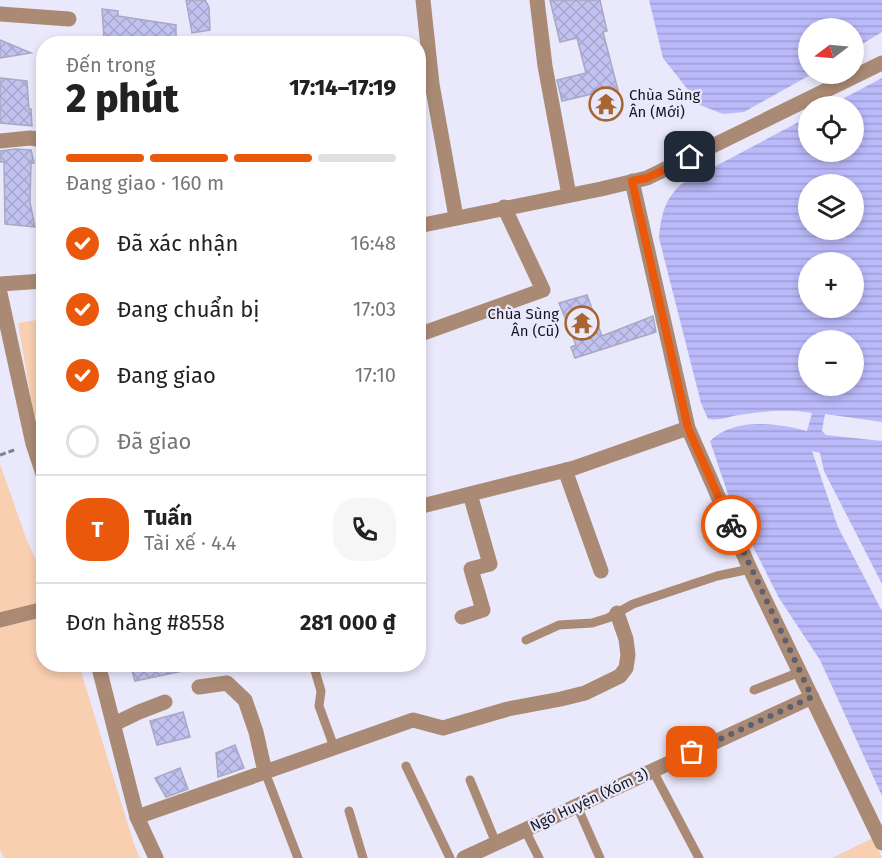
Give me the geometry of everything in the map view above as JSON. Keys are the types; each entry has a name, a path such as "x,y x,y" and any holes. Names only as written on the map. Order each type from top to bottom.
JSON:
{"street":[{"path":"423,0 432,84 456,217"},
{"path":"537,0 545,66 569,195"},
{"path":"0,14 69,19"},
{"path":"426,223 647,178 882,63"},
{"path":"0,141 36,139"},
{"path":"632,181 688,428 750,569 882,843"},
{"path":"426,332 543,290 504,207"},
{"path":"0,284 36,282"},
{"path":"0,293 36,453"},
{"path":"426,505 565,470 688,428"},
{"path":"565,470 601,571"},
{"path":"462,617 483,610 471,569 490,564 470,494"},
{"path":"0,620 36,611"},
{"path":"137,817 413,720 442,728 508,709 585,693 620,676 626,668 628,655 626,639 617,613"},
{"path":"100,672 137,817 156,858"},
{"path":"199,687 227,683 245,700 256,732 265,772"},
{"name":"Ngõ Huyện (Xóm 3)","path":"464,858 812,697"},
{"path":"114,724 165,702"}],"lane":[{"path":"526,640 559,625 608,618 633,604 707,579 750,569"},
{"path":"315,672 321,691 319,706 334,747"},
{"path":"754,690 800,672"},
{"path":"406,766 450,858"},
{"path":"653,771 699,858"},
{"path":"265,772 298,858"},
{"path":"470,780 496,843"},
{"path":"577,806 600,858"},
{"path":"349,811 363,858"},
{"path":"525,830 539,858"}],"shaded area":[{"path":"36,320 36,416 34,416 18,323"},
{"path":"0,464 36,560 36,672 81,672 140,858 4,858 0,850"},
{"path":"873,838 882,858 832,858"}],"water":[{"path":"649,0 882,0 882,32 864,43 864,18 798,18 798,82 744,112 723,114 700,105 663,58"},
{"path":"882,78 882,422 825,414 822,431 826,435 882,441 882,584 824,471 820,453 812,451 838,527 882,611 882,796 820,660 779,598 731,503 710,441 720,433 744,425 770,424 807,431 812,413 771,411 708,419 701,403 659,238 664,209 680,185 798,122 798,162 864,162 864,96 848,96"}],"building":[{"path":"186,0 205,0 209,7 210,30 192,33"},
{"path":"550,0 600,0 607,31 603,32 621,102 596,108 592,94 562,101 557,80 586,73 577,38 560,42"},
{"path":"102,9 118,11 118,16 176,25 176,36 104,36"},
{"path":"0,40 31,53 0,58"},
{"path":"0,78 27,81 32,126 0,123"},
{"path":"31,150 34,163 31,163 30,202 35,227 5,224 4,162 0,162 0,151"},
{"name":"Chùa Sùng Ân (Cũ)","path":"587,295 602,336 653,316 656,332 575,358 571,347 576,345 559,303"},
{"path":"132,672 178,672 135,681"},
{"path":"183,712 190,737 157,745 150,721"},
{"path":"235,745 244,768 218,777 216,753"},
{"path":"180,768 188,789 166,797 155,778"}],"way so far":[{"path":"692,752 812,697 731,525"}],"place":[{"name":"Chùa Sùng Ân (Mới)","path":"606,104"},
{"name":"Chùa Sùng Ân (Cũ)","path":"582,323"}],"route":[{"path":"690,157 647,178 632,181 688,428 731,525"}]}
